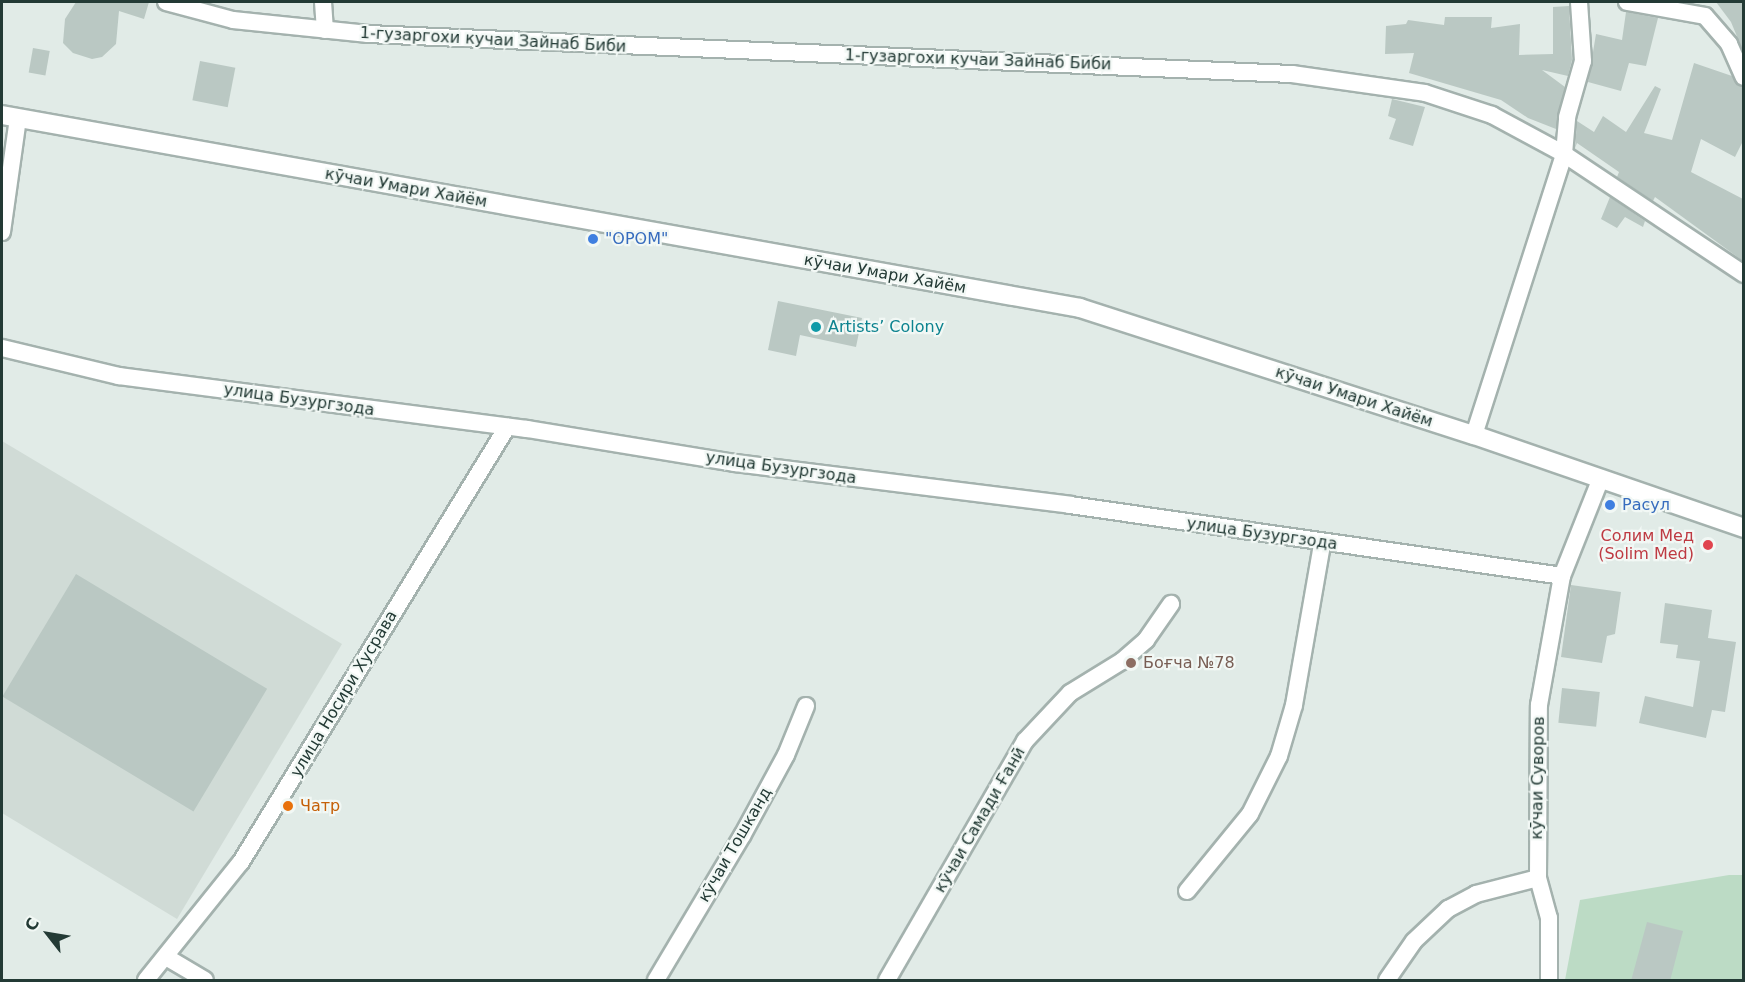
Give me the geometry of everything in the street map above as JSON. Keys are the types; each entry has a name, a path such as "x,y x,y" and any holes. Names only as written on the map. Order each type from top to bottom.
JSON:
{"main road":[{"name":"кӯчаи Умари Хайём","path":"10,117 1080,308 1474,435 1743,528"}],"street":[{"name":"1-гузаргохи кучаи Зайнаб Биби","path":"166,2 233,20 325,30 603,47 1292,74 1425,93 1492,115 1564,154 1743,274"},
{"path":"323,2 325,30"},
{"path":"1474,435 1564,154 1567,117 1583,61 1579,2"},
{"path":"1627,2 1706,16 1729,44 1743,77"},
{"path":"2,232 10,117"},
{"name":"улица Бузургзода","path":"2,348 119,376 507,427 735,463 1070,506 1322,544 1562,576"},
{"name":"улица Носири Хусрава","path":"146,981 241,862 507,427"},
{"name":"кӯчаи Суворов","path":"1549,981 1549,918 1538,878 1539,705 1562,576 1601,478"},
{"path":"1187,891 1250,814 1279,756 1294,705 1322,544"},
{"name":"кӯчаи Самади Ғанӣ","path":"887,981 1025,741 1070,693 1122,661 1146,640 1171,604"},
{"name":"кӯчаи Тошканд","path":"656,981 748,826 786,755 806,706"},
{"path":"1387,981 1414,941 1448,909 1476,894 1538,878"},
{"path":"166,957 205,981"}],"shaded area":[{"path":"2,441 342,644 177,919 2,813"}],"green space":[{"path":"1729,875 1743,875 1743,980 1565,980 1580,900"}],"building":[{"path":"76,2 149,2 144,19 119,11 116,44 102,57 92,59 73,53 63,43 65,19"},
{"path":"1716,2 1743,2 1743,51 1731,22"},
{"path":"1569,6 1572,60 1568,76 1542,70 1565,87 1556,129 1528,118 1501,100 1409,73 1414,53 1385,54 1386,26 1406,24 1408,20 1444,25 1445,17 1492,17 1491,28 1520,24 1519,55 1553,54 1553,7"},
{"path":"1626,12 1658,18 1646,66 1629,63 1621,91 1588,82 1596,34 1622,40"},
{"path":"33,48 50,51 45,76 29,73"},
{"path":"200,61 235,68 228,107 192,100"},
{"path":"1694,63 1732,76 1743,87 1743,141 1735,157 1701,139 1691,172 1743,199 1743,261 1655,197 1653,201 1617,177 1619,172 1577,143 1575,148 1577,121 1594,132 1603,116 1626,132 1655,86 1661,89 1644,133 1672,140"},
{"path":"1392,99 1425,107 1413,146 1389,139 1396,119 1388,116"},
{"path":"1610,197 1645,221 1643,227 1625,217 1617,228 1601,219"},
{"name":"Artists’ Colony","path":"778,301 862,318 856,347 800,335 796,356 768,350"},
{"path":"76,574 267,689 193,811 2,697"},
{"path":"1571,585 1621,592 1615,634 1607,636 1602,663 1561,657"},
{"path":"1665,603 1712,610 1708,638 1736,642 1725,712 1712,710 1706,738 1639,723 1645,696 1693,707 1700,661 1676,658 1678,645 1660,643"},
{"path":"1562,688 1600,692 1596,727 1558,723"},
{"path":"1647,922 1683,931 1670,981 1631,981"}],"place":[{"name":"\"OPOM\"","path":"593,239"},
{"name":"Artists’ Colony","path":"816,327"},
{"name":"Расул","path":"1610,505"},
{"name":"Солим Мед (Solim Med)","path":"1708,545"},
{"name":"Боғча №78","path":"1131,663"},
{"name":"Чатр","path":"288,806"}]}
